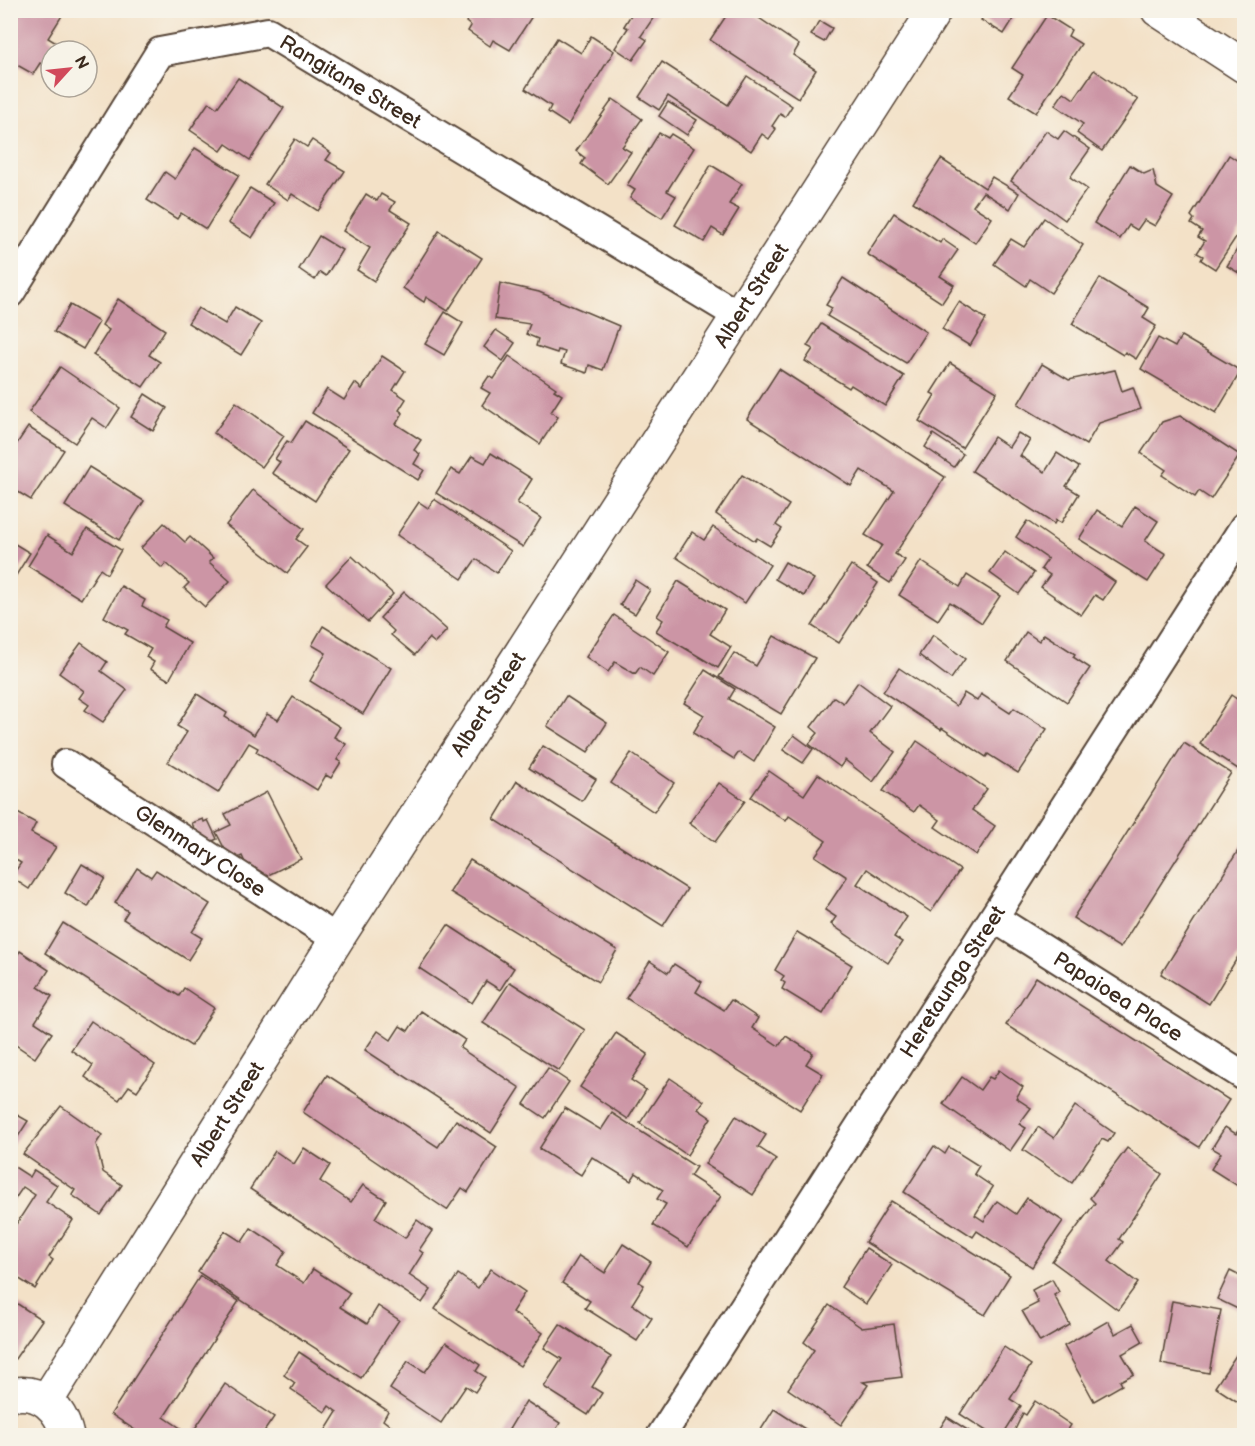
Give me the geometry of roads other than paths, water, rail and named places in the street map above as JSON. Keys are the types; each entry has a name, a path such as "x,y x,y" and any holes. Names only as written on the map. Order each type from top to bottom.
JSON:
{"street":[{"name":"Albert Street","path":"46,1400 337,939 934,10"},
{"path":"1158,10 1245,66"},
{"name":"Rangitane Street","path":"10,293 160,52 268,32 739,316"},
{"name":"Heretaunga Street","path":"661,1436 1245,527"},
{"name":"Glenmary Close","path":"66,764 337,939"},
{"name":"Papaioea Place","path":"994,918 1245,1076"},
{"path":"10,1395 24,1393 46,1400 60,1415 67,1436"}]}
